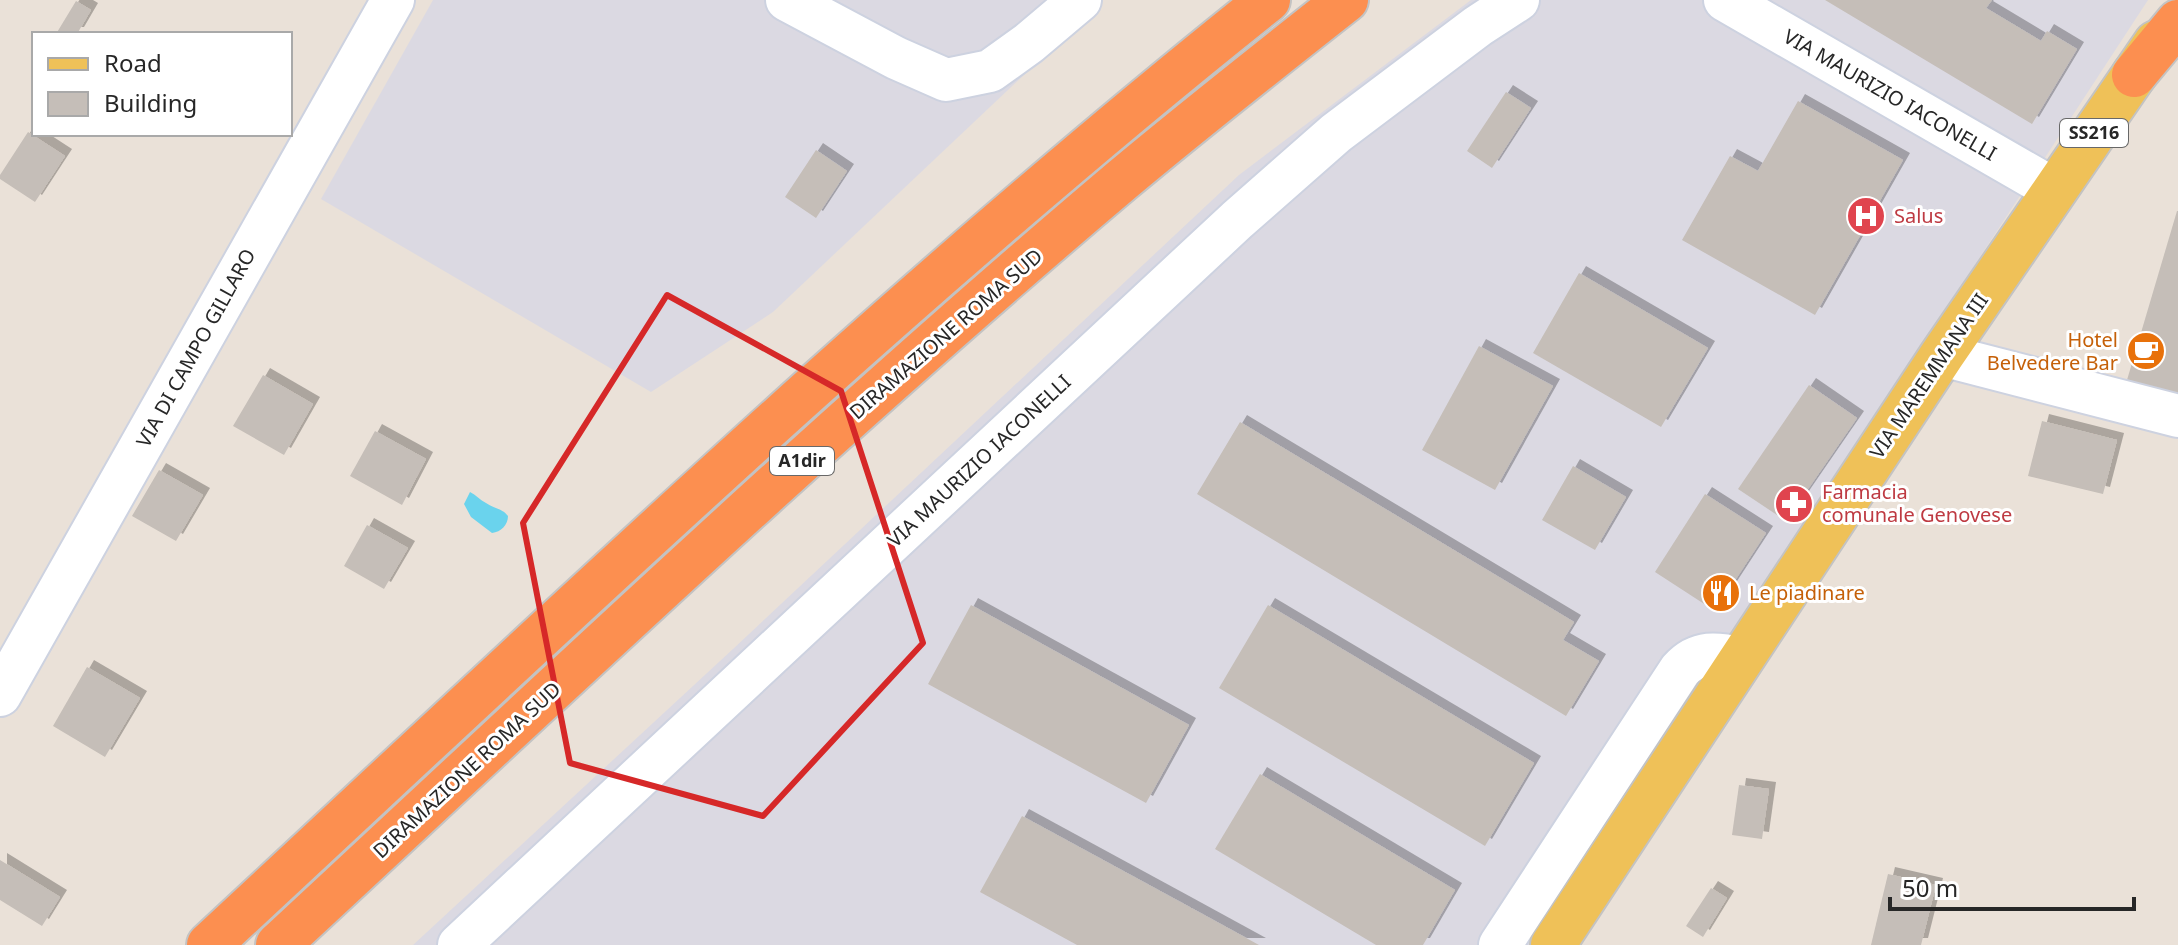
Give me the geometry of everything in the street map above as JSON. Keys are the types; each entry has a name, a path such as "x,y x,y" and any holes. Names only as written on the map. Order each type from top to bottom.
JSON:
{"highway":[{"name":"A1dir","path":"209,945 739,454 916,295 1091,143 1268,0"},
{"name":"DIRAMAZIONE ROMA SUD","path":"278,945 774,486 944,335 1123,179 1346,0"},
{"path":"2134,75 2178,22"}],"main road":[{"name":"VIA MAREMMANA III","path":"1553,945 1942,355 2178,11"}],"street":[{"name":"VIA DI CAMPO GILLARO","path":"0,695 393,0"},
{"path":"787,0 896,58 946,80 990,71 1080,0"},
{"name":"VIA MAURIZIO IACONELLI","path":"459,945 1237,220 1336,133 1478,26 1518,0"},
{"name":"VIA MAURIZIO IACONELLI","path":"1725,0 2055,190"},
{"path":"1942,355 2178,416"},
{"path":"1500,945 1680,670 1702,654 1717,653 1742,658"}],"highlighted area":[{"path":"667,295 841,391 923,643 763,816 570,763 523,523"}],"shaded area":[{"path":"433,0 1089,0 1026,73 773,312 651,392 321,199"},
{"path":"1471,0 2148,0 1530,945 413,945 1239,175"}],"water":[{"path":"470,492 506,513 508,519 503,528 492,533 471,517 464,504"}],"building":[{"path":"1825,0 1992,0 1986,8 2041,41 2047,31 2077,49 2032,124"},
{"path":"76,1 91,10 78,32 57,32"},
{"path":"1506,92 1531,108 1492,168 1467,151"},
{"path":"1798,101 1903,160 1815,315 1682,240 1730,156 1758,171"},
{"path":"28,132 65,156 35,202 0,179"},
{"path":"816,150 847,171 816,218 785,197"},
{"path":"2178,211 2178,394 2127,380"},
{"path":"1579,273 1708,348 1661,427 1533,353"},
{"path":"1479,346 1553,386 1495,490 1422,450"},
{"path":"263,375 313,404 284,455 233,426"},
{"path":"1809,385 1857,418 1786,521 1738,489"},
{"path":"2042,421 2117,440 2103,494 2028,476"},
{"path":"1240,422 1574,622 1563,640 1599,661 1566,716 1197,494"},
{"path":"375,431 426,459 402,505 350,476"},
{"path":"1573,466 1626,497 1595,550 1542,520"},
{"path":"159,470 203,495 176,541 132,516"},
{"path":"1705,494 1766,533 1715,611 1655,572"},
{"path":"367,525 408,548 384,589 344,566"},
{"path":"971,605 1189,725 1146,803 928,684"},
{"path":"1268,605 1534,763 1485,846 1219,688"},
{"path":"87,667 140,698 105,757 53,726"},
{"path":"1260,774 1455,890 1423,945 1376,945 1215,849"},
{"path":"1739,785 1769,789 1762,839 1732,835"},
{"path":"1022,816 1259,945 1077,945 980,892"},
{"path":"0,860 60,897 42,926 0,900"},
{"path":"1888,874 1936,885 1921,945 1871,945"},
{"path":"1711,888 1727,898 1703,937 1686,926"}],"place":[{"name":"Salus","path":"1866,216"},
{"name":"Hotel Belvedere Bar","path":"2146,351"},
{"name":"Farmacia comunale Genovese","path":"1794,504"},
{"name":"Le piadinare","path":"1721,593"}]}
